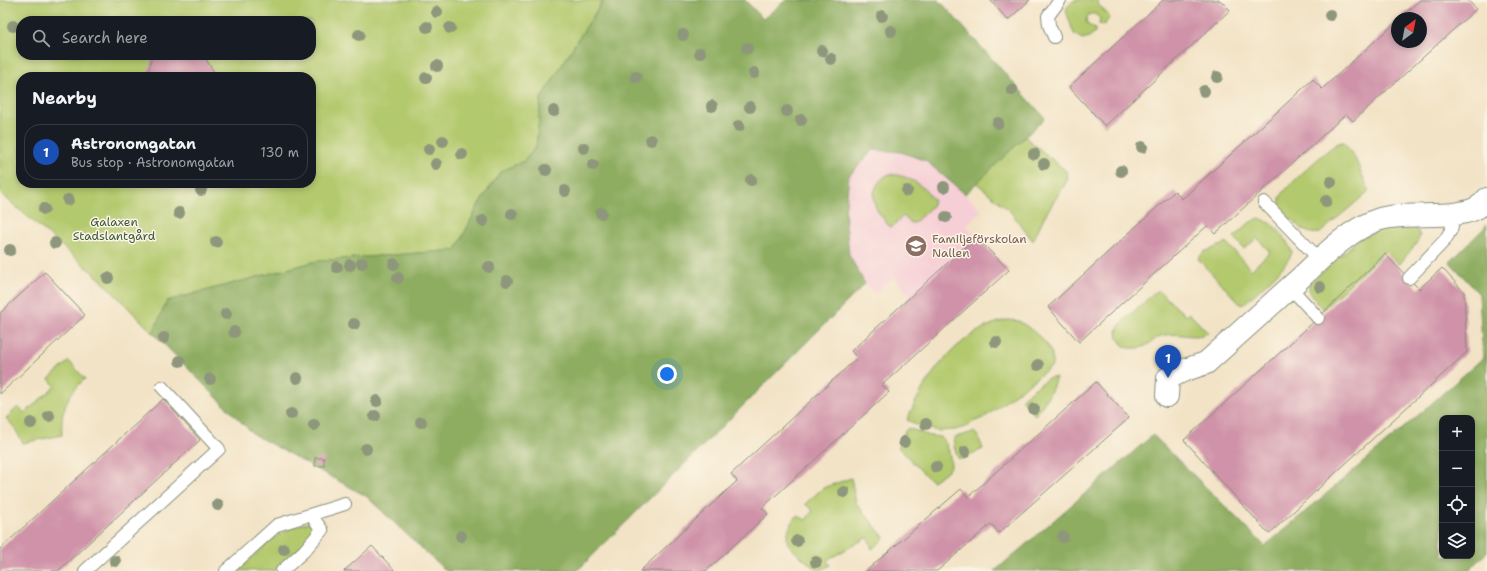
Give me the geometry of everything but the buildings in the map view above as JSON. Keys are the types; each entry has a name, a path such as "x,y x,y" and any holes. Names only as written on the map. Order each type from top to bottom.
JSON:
{"street":[{"path":"1167,396 1168,378 1206,363 1335,246 1361,228 1378,220 1397,216 1469,212 1481,206 1487,198"}],"lane":[{"path":"1054,37 1049,25 1048,16 1060,0"},
{"path":"1264,202 1320,260"},
{"path":"1409,278 1445,240 1451,230 1455,213"},
{"path":"1290,287 1318,318"},
{"path":"85,571 219,449 162,387"},
{"path":"226,571 277,525 345,504"},
{"path":"282,571 304,551 322,530 311,515"}],"shaded area":[{"name":"Familjeförskolan Nallen","path":"873,150 901,152 926,161 965,194 982,211 966,226 1009,270 941,331 894,277 875,294 865,284 849,255 845,212 849,176"}],"green space":[{"name":"Galaxen Stadslantgård","path":"0,0 603,0 541,99 536,147 524,161 500,172 479,204 456,250 317,261 167,301 153,333 99,278 0,193"},
{"path":"604,0 745,0 763,19 786,0 939,0 1045,118 965,194 926,161 901,152 873,150 849,176 845,212 849,255 865,284 577,571 446,571 366,496 253,434 153,333 167,301 317,261 456,250 479,204 500,172 524,161 536,147 541,99"},
{"path":"1074,0 1099,0 1097,3 1110,17 1102,26 1099,24 1100,19 1096,15 1088,15 1086,21 1087,24 1095,29 1095,32 1089,37 1082,39 1074,34 1066,11 1067,7"},
{"path":"1012,126 1066,171 1068,178 1044,217 1033,241 1009,210 974,181"},
{"path":"1344,142 1355,158 1369,191 1320,233 1305,231 1286,214 1280,205 1280,198 1296,179 1330,148"},
{"path":"889,174 903,176 915,182 930,195 934,201 932,206 914,223 911,223 903,216 892,227 889,226 877,210 874,199 875,189 880,181"},
{"path":"1258,218 1269,222 1283,235 1292,252 1278,272 1244,304 1241,305 1198,259 1204,252 1227,243 1251,270 1270,252 1257,238 1244,249 1234,237 1249,223"},
{"path":"1487,224 1487,552 1469,571 995,571 1153,435 1265,546 1483,358 1479,294 1450,262"},
{"path":"1411,226 1416,229 1420,235 1418,241 1399,265 1385,251 1323,309 1313,298 1309,284 1359,239 1385,227"},
{"path":"1158,290 1186,316 1189,313 1208,333 1198,336 1170,334 1158,337 1142,347 1128,348 1124,346 1118,336 1118,328"},
{"path":"1007,320 1019,321 1032,330 1046,343 1052,354 1052,366 985,417 973,422 969,426 955,430 938,431 921,427 907,420 926,384 936,369 953,350 973,334 995,323"},
{"path":"69,361 85,379 69,397 66,404 62,419 62,435 23,443 14,427 6,418 18,407 25,413 55,386 49,379"},
{"path":"1056,377 1048,397 1035,415 1022,400 1024,396 1047,379"},
{"path":"908,428 930,436 941,437 944,440 950,454 951,466 946,472 933,481 928,478 898,447 905,431"},
{"path":"974,432 978,436 983,449 962,459 958,458 954,444 955,437"},
{"path":"851,478 856,503 884,539 872,549 868,537 827,560 830,565 820,571 801,557 788,544 787,535 789,529 795,517 798,516 806,520 813,510 805,504 823,488"},
{"path":"313,522 319,526 308,541 274,571 238,571 263,547 281,534 291,528"}],"place":[{"name":"Familjeförskolan Nallen","path":"916,246"},
{"name":"Astronomgatan","path":"1168,378"}]}
